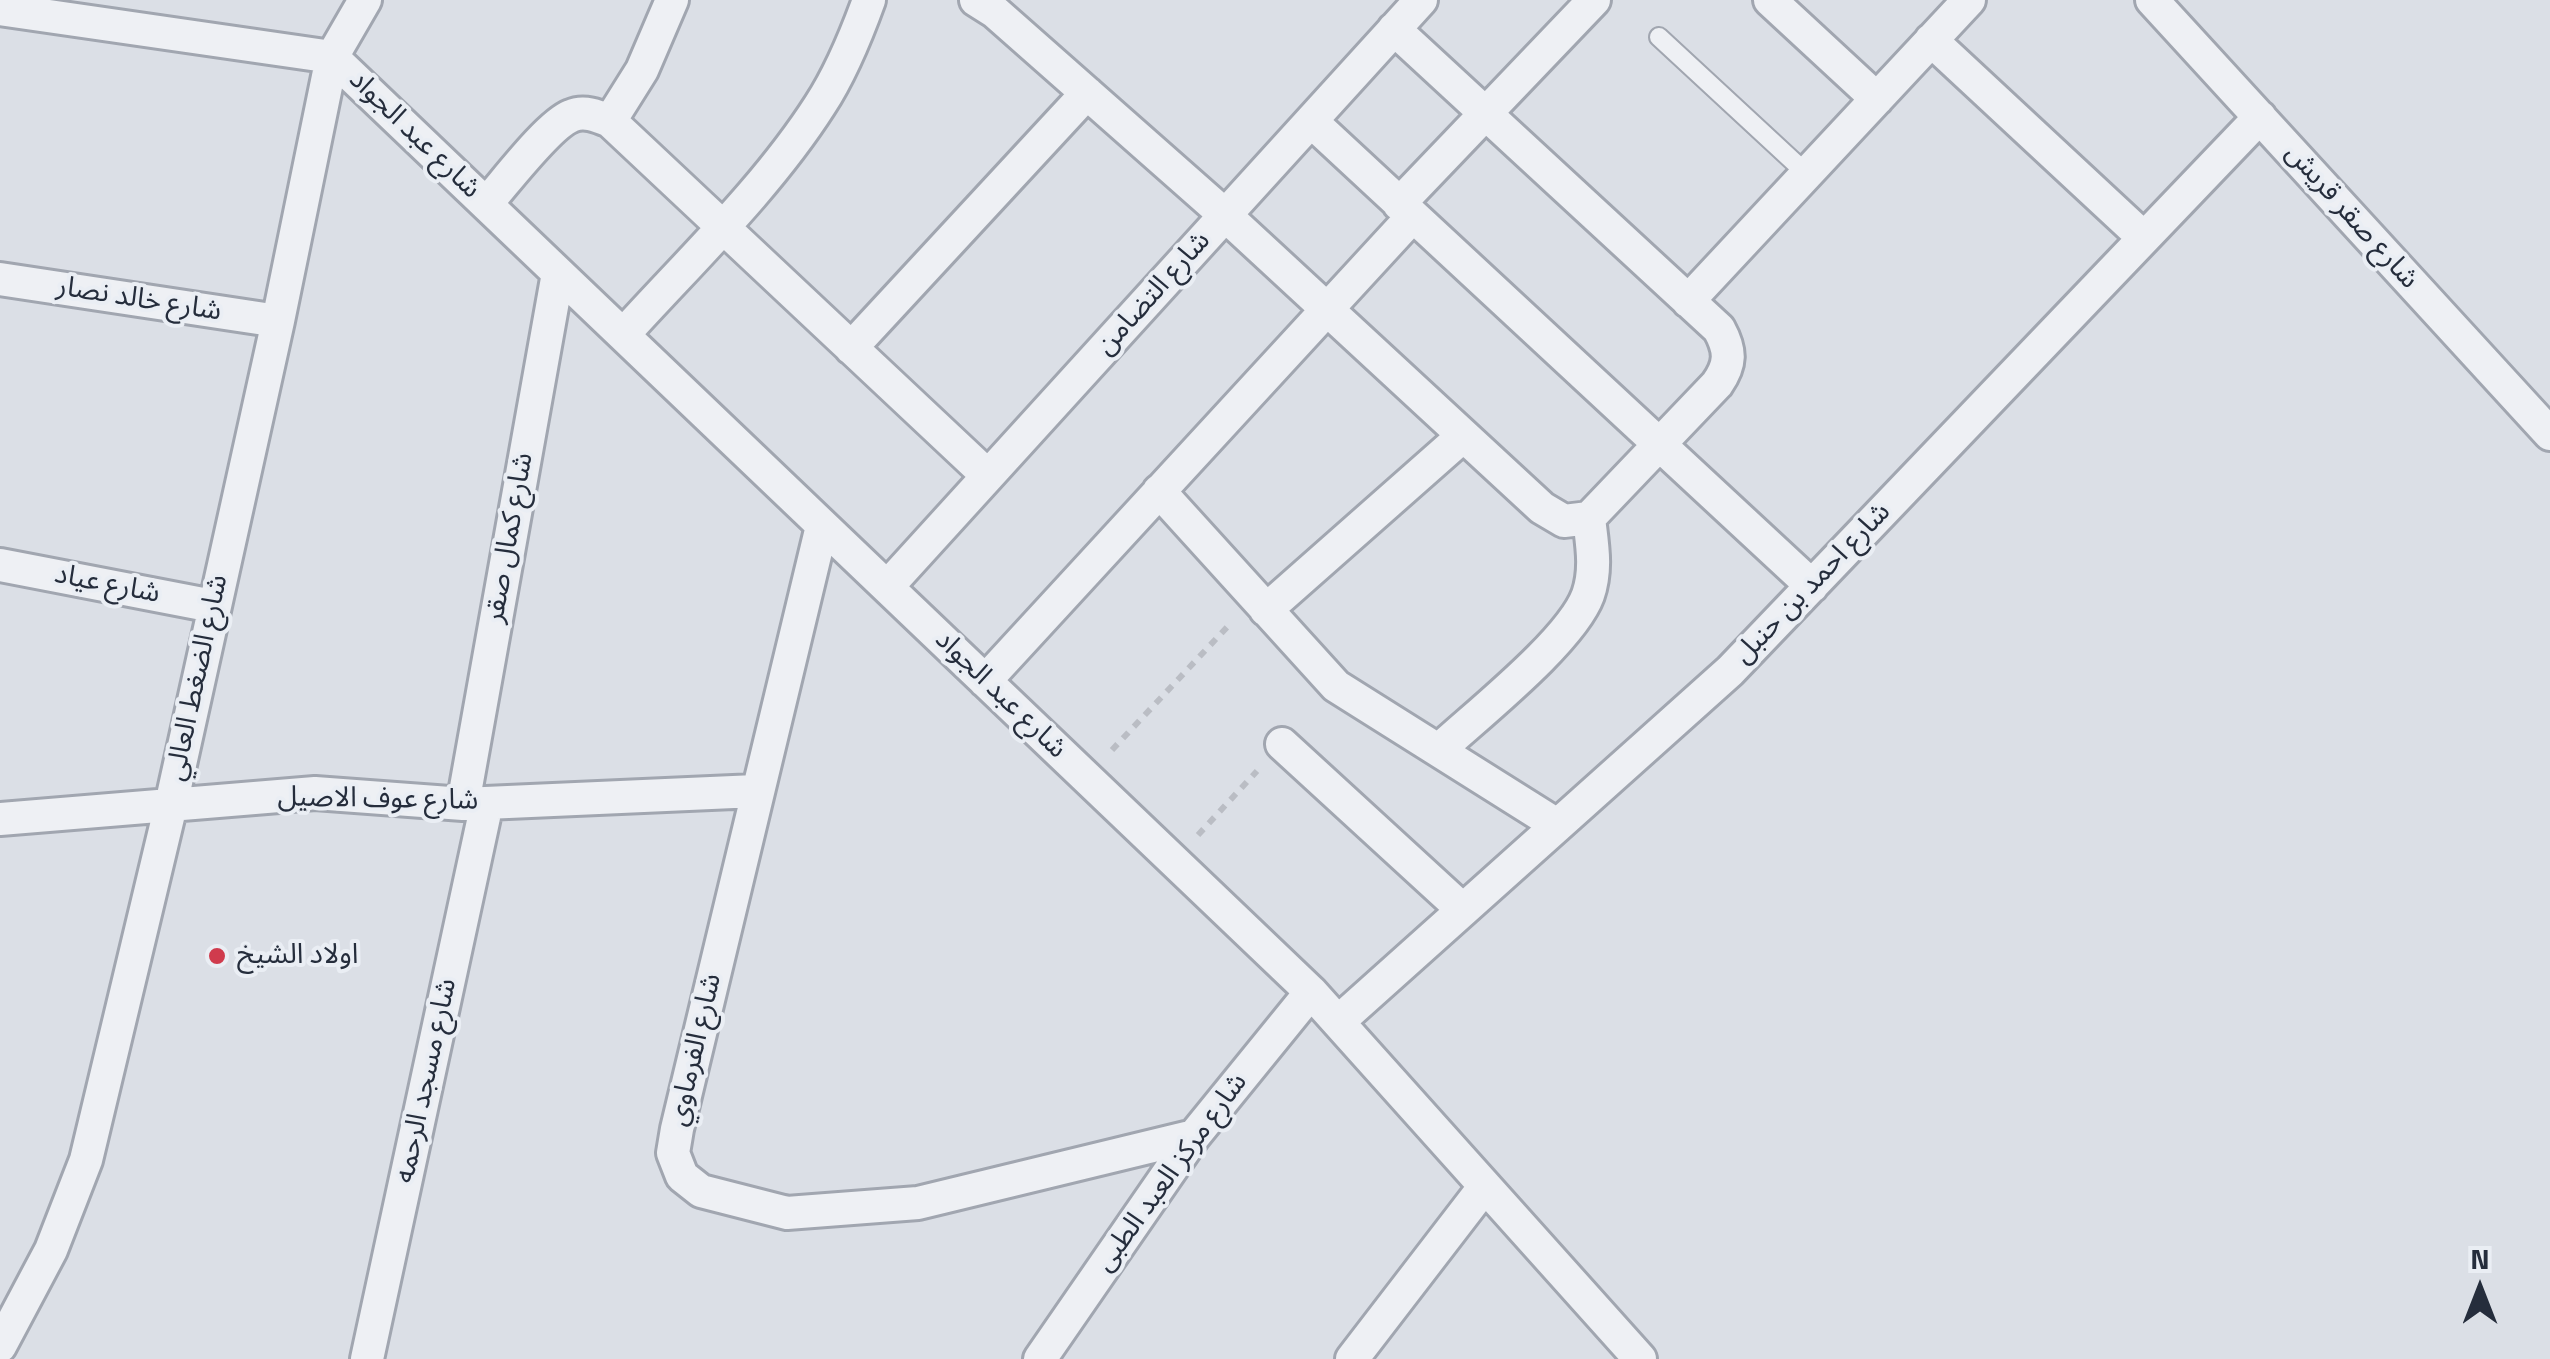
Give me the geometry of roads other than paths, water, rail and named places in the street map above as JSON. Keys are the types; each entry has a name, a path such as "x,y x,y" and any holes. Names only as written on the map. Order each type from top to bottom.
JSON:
{"street":[{"name":"شارع الضغط العالي","path":"0,1346 51,1250 86,1160 171,805 332,58 365,0"},
{"path":"610,121 642,70 672,0"},
{"path":"623,335 780,160 820,105 852,45 869,0"},
{"name":"شارع التضامن","path":"887,587 1421,0"},
{"path":"985,681 1326,309 1485,114 1594,0"},
{"path":"1688,301 1969,0"},
{"name":"شارع صقر قريش","path":"2152,0 2550,434"},
{"path":"1775,1 1877,99"},
{"path":"992,4 1542,508 1564,521 1589,518 1717,384 1728,368 1728,347 1719,330 1394,29"},
{"path":"0,10 332,58"},
{"path":"1931,40 2144,238"},
{"name":"شارع عبد الجواد","path":"332,58 1311,992 1640,1359"},
{"path":"852,348 1086,93"},
{"path":"486,204 555,126 572,115 592,114 610,121 988,476"},
{"name":"شارع احمد بن حنبل","path":"1338,1022 1730,671 2260,117"},
{"path":"1310,121 1812,586"},
{"name":"شارع كمال صقر","path":"475,804 558,273"},
{"name":"شارع خالد نصار","path":"0,279 278,321"},
{"path":"1260,604 1463,436"},
{"path":"1159,491 1336,686 1557,825"},
{"path":"1438,750 1571,628 1588,594 1594,556 1589,518"},
{"name":"شارع الفرماوي","path":"822,526 676,1129 673,1153 682,1176 700,1191 787,1214 918,1203 1194,1136"},
{"name":"شارع عياد","path":"0,565 213,606"},
{"path":"1282,744 1462,910"},
{"name":"شارع عوف الاصيل","path":"0,819 315,794 475,804 756,790"},
{"name":"شارع مسجد الرحمه","path":"367,1359 475,804"},
{"name":"شارع مركز العبد الطبى","path":"1040,1359 1194,1136 1311,992"},
{"path":"1352,1359 1485,1186"}],"lane":[{"path":"1659,37 1807,174"}],"place":[{"name":"اولاد الشيخ","path":"217,956"}]}
